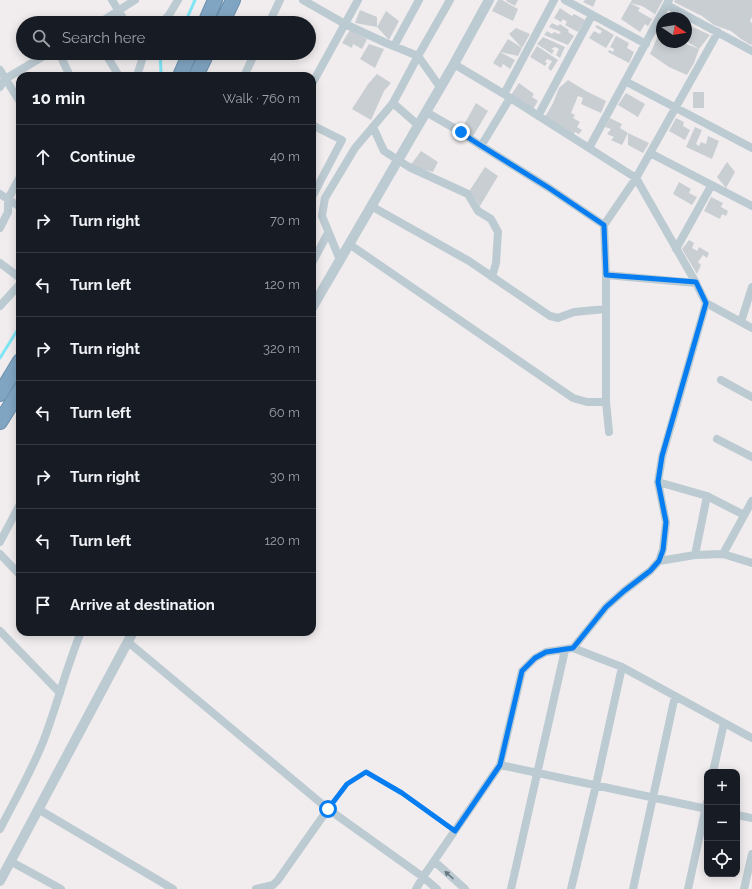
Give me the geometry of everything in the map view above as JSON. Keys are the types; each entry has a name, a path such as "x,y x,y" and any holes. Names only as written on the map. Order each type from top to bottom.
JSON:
{"highway":[{"path":"208,16 216,0"},
{"path":"225,16 233,0"},
{"path":"182,72 187,60"},
{"path":"198,72 204,60"},
{"path":"0,394 16,368"},
{"path":"0,422 16,396"}],"street":[{"path":"112,0 122,16"},
{"path":"109,16 135,0"},
{"path":"168,16 178,0"},
{"path":"272,16 280,0"},
{"path":"303,0 345,24 418,56 440,87"},
{"path":"316,77 358,0"},
{"path":"394,46 419,0"},
{"path":"340,260 322,216 325,198 355,148 393,103 450,0"},
{"path":"316,301 454,64 488,0"},
{"path":"481,146 554,0"},
{"path":"565,0 646,44"},
{"path":"589,148 668,2 752,51"},
{"path":"538,116 592,15"},
{"path":"608,432 606,402 606,275 604,225 636,178 718,32"},
{"path":"17,72 37,60"},
{"path":"63,60 68,72"},
{"path":"109,60 117,72"},
{"path":"138,72 142,60"},
{"path":"246,72 252,60"},
{"path":"454,64 636,178 676,250 696,282 706,303 752,328"},
{"path":"0,70 16,96"},
{"path":"0,87 5,79 16,72"},
{"path":"625,81 752,148"},
{"path":"393,103 418,125"},
{"path":"426,112 461,132 604,225"},
{"path":"316,127 342,140 316,187"},
{"path":"373,127 384,151 409,167 468,194 478,210 491,219 498,232 496,263 492,276"},
{"path":"650,153 752,206"},
{"path":"0,228 8,212 8,199 16,184"},
{"path":"676,250 711,186"},
{"path":"0,194 16,204"},
{"path":"371,206 469,261 550,316 558,318 574,312 606,309"},
{"path":"316,256 328,233"},
{"path":"349,244 573,398 587,402 606,402"},
{"path":"0,263 16,275"},
{"path":"606,275 696,282"},
{"path":"741,322 752,286"},
{"path":"0,306 16,288"},
{"path":"511,889 569,649 606,607 650,571 659,561 663,550 666,522 658,482 662,456 706,303"},
{"path":"721,380 752,397"},
{"path":"717,439 752,458"},
{"path":"658,482 707,496 744,515"},
{"path":"695,555 707,496"},
{"path":"723,554 752,501"},
{"path":"0,542 16,512"},
{"path":"0,554 16,571"},
{"path":"659,561 695,555 723,554 752,563"},
{"path":"1,635 60,694"},
{"path":"0,829 36,758 52,719 77,636"},
{"path":"0,881 131,636"},
{"path":"128,642 328,809 423,877 436,889"},
{"path":"416,889 500,765 522,671 535,658 546,652 569,649 622,666 752,738"},
{"path":"571,889 622,666"},
{"path":"633,889 675,696"},
{"path":"715,769 724,723"},
{"path":"500,765 653,797 704,806"},
{"path":"38,809 173,889"},
{"path":"256,889 273,885 278,880 328,809"},
{"path":"740,816 752,818"},
{"path":"688,889 704,819"},
{"path":"744,889 752,854"},
{"path":"10,861 61,889"},
{"path":"434,861 465,889"}],"lane":[{"path":"328,809 347,784 366,772 402,793 455,831"}],"building":[{"path":"498,0 502,0 518,9 513,21 492,11"},
{"path":"518,0 515,6 506,1"},
{"path":"585,0 596,0 593,7 583,2"},
{"path":"632,0 663,0 655,14 642,6 630,3"},
{"path":"675,0 752,0 752,17 750,21 752,23 752,44 751,45 741,39 731,31 714,25 702,16 674,2"},
{"path":"630,3 640,8 638,11 652,19 648,26 645,24 640,32 621,19"},
{"path":"560,8 572,16 574,14 585,20 578,32 565,25 567,22 563,19 561,22 554,18"},
{"path":"360,10 377,17 377,27 355,23"},
{"path":"386,11 399,21 389,40 377,27"},
{"path":"552,23 558,26 560,24 569,30 568,32 574,36 568,45 544,35 547,31 552,34 554,32 559,34 561,32 549,27"},
{"path":"597,25 614,35 606,48 589,38 594,31 600,34 602,31 595,27"},
{"path":"516,28 530,34 522,48 509,34"},
{"path":"692,28 710,35 699,49 692,45"},
{"path":"350,30 367,39 362,49 353,44 352,48 342,43"},
{"path":"616,36 629,43 627,48 634,52 629,63 608,52 609,50 613,52 614,49 610,47"},
{"path":"543,37 565,47 560,58 556,55 559,49 555,47 551,49 554,50 552,54 537,44"},
{"path":"508,39 522,48 518,56 500,52 515,60 510,69 503,64 501,68 493,63"},
{"path":"656,40 656,48 692,48 692,46 699,49 694,63 687,75 669,67 650,54"},
{"path":"369,44 384,49 375,68 360,59"},
{"path":"537,46 558,60 551,71 548,68 552,61 547,59 545,66 530,57"},
{"path":"377,74 391,83 384,91 371,120 352,109 368,84"},
{"path":"568,80 606,101 601,113 581,104 583,98 578,96 571,113 575,115 573,118 580,122 577,127 582,130 579,134 575,132 573,136 545,117 559,88"},
{"path":"519,83 534,94 532,97 538,101 533,109 511,95"},
{"path":"693,92 704,92 704,108 693,108"},
{"path":"626,93 645,104 638,117 618,105"},
{"path":"476,103 488,111 472,138 461,130"},
{"path":"610,118 622,124 620,128 628,133 622,145 611,140 614,137 607,134 611,129 605,127"},
{"path":"676,118 684,122 683,126 690,130 685,140 669,131"},
{"path":"695,127 702,130 696,144 699,146 701,142 706,144 708,136 719,141 712,159 686,147"},
{"path":"628,133 649,143 643,153 628,145"},
{"path":"421,151 438,162 433,172 410,166"},
{"path":"727,162 735,172 726,188 717,177"},
{"path":"485,167 498,176 480,206 470,190"},
{"path":"679,182 691,189 689,193 697,197 692,205 673,194"},
{"path":"711,197 723,203 721,207 728,211 726,216 722,214 720,219 704,211"},
{"path":"689,240 694,243 692,248 697,251 699,247 709,253 707,258 703,255 698,262 701,265 697,274 682,249"}],"waterway":[{"path":"188,16 195,0"},
{"path":"160,60 161,72"},
{"path":"0,358 16,332"}],"route":[{"path":"328,809 347,784 366,772 402,793 455,831 500,765 522,671 535,658 546,652 573,648 606,607 650,571 659,561 663,550 666,522 658,482 662,456 706,303 696,282 606,275 604,225 461,132"}]}
